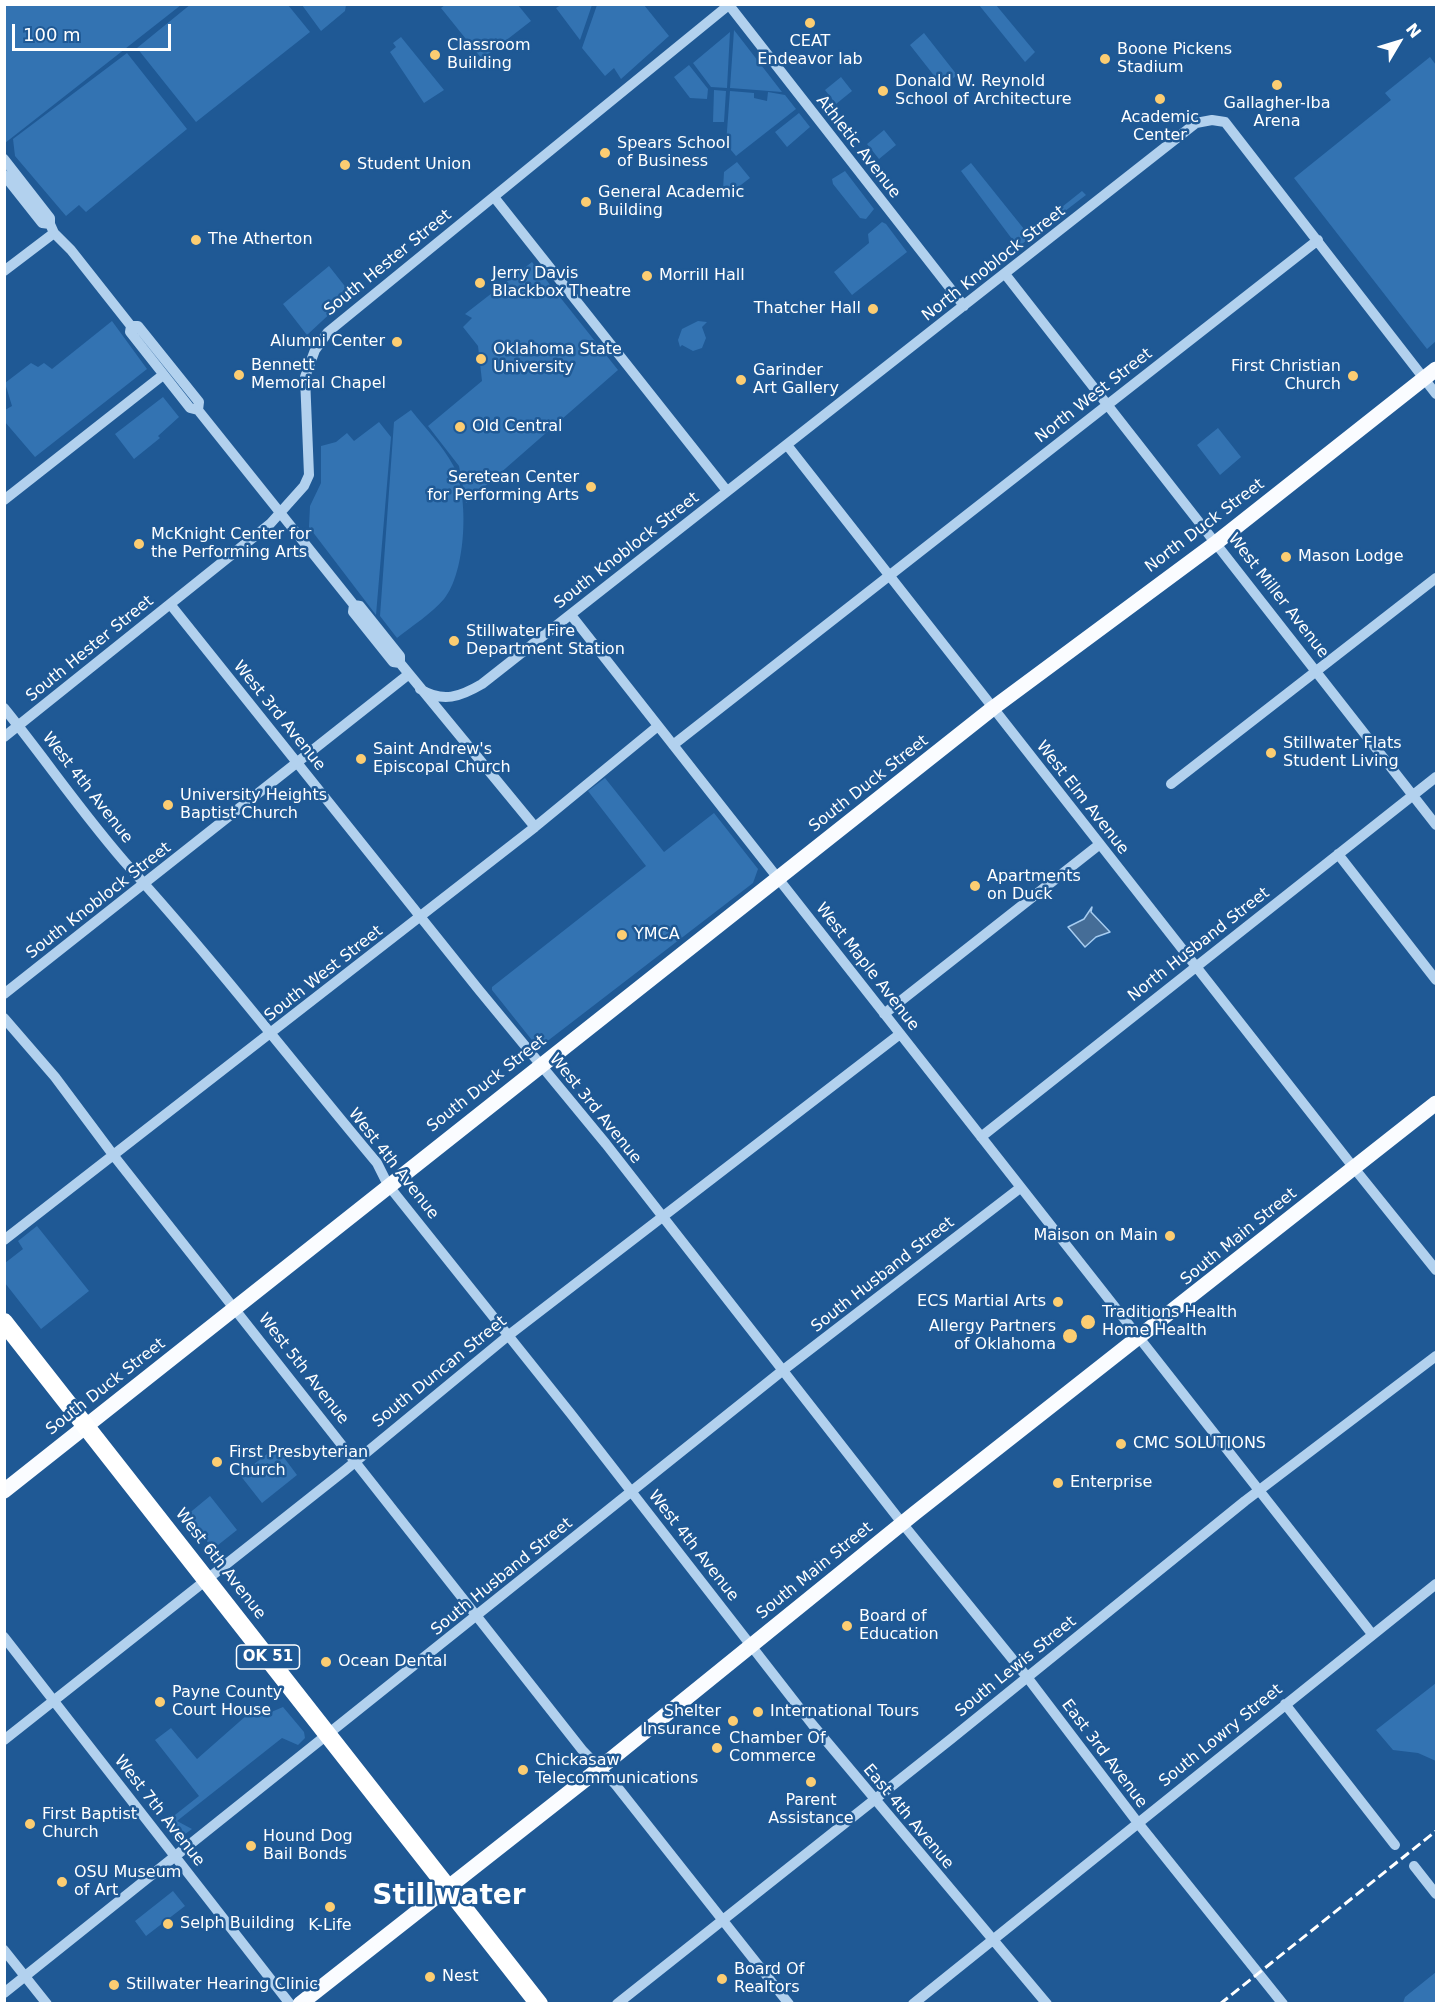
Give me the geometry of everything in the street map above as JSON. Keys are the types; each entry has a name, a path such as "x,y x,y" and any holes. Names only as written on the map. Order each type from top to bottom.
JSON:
{"highway":[{"name":"West 6th Avenue","path":"4,1322 70,1408 88,1425 448,1888"},
{"name":"OK 51","path":"448,1888 539,2004"}],"main road":[{"name":"North Duck Street","path":"993,708 1216,542 1430,374"},
{"name":"South Duck Street","path":"4,1491 993,708"},
{"name":"South Main Street","path":"300,2004 600,1768 902,1523 1437,1102"}],"street":[{"name":"South Hester Street","path":"4,737 270,524 304,486 309,475 309,453 304,377 315,350 328,332 730,5"},
{"name":"Athletic Avenue","path":"730,5 964,306"},
{"name":"North Knoblock Street","path":"787,446 1196,123 1212,120 1225,122 1318,240"},
{"path":"4,159 50,218 52,229"},
{"path":"4,175 42,223 52,229 71,250 130,326 130,332 163,375 190,408 198,410 354,605 360,606 400,656 400,663 420,689 535,827"},
{"path":"494,197 727,491"},
{"path":"4,271 52,229"},
{"path":"1318,240 1430,374 1437,394"},
{"name":"North West Street","path":"889,575 1318,240"},
{"name":"West Miller Avenue","path":"1005,274 1437,825"},
{"path":"130,326 138,326 199,402 198,410"},
{"path":"4,500 163,375"},
{"name":"South Knoblock Street","path":"420,689 433,697 445,699 465,694 482,684 787,446"},
{"name":"West Elm Avenue","path":"787,446 1195,967 1437,1270"},
{"path":"673,745 889,575"},
{"path":"1171,784 1437,578"},
{"name":"West 3rd Avenue","path":"171,604 540,1065 606,1144 902,1523"},
{"name":"West Maple Avenue","path":"571,615 1372,1634"},
{"name":"South Knoblock Street","path":"4,994 409,674"},
{"name":"West 4th Avenue","path":"4,708 132,869 209,957 270,1035 377,1163 388,1185 752,1645"},
{"name":"South West Street","path":"4,1240 535,827 658,726"},
{"name":"North Husband Street","path":"981,1137 1437,777"},
{"path":"884,1014 1100,844"},
{"path":"1338,854 1437,980"},
{"name":"West 5th Avenue","path":"4,1018 55,1077 114,1156 236,1307 477,1617 789,2004"},
{"name":"South Duncan Street","path":"4,1740 356,1461 508,1335 900,1034"},
{"name":"South Husband Street","path":"4,1993 783,1371 1020,1188"},
{"name":"South Lewis Street","path":"617,2004 1259,1491 1437,1356"},
{"name":"East 3rd Avenue","path":"902,1523 1027,1677 1138,1823 1283,2004"},
{"name":"South Lowry Street","path":"914,2004 1437,1584"},
{"name":"West 7th Avenue","path":"4,1637 290,2004"},
{"name":"East 4th Avenue","path":"752,1645 874,1799 1047,2004"},
{"path":"1285,1704 1395,1845"},
{"path":"1414,1866 1437,1894"},
{"path":"4,1950 47,2004"}],"shaded area":[{"path":"191,4 288,5 310,32 196,122 137,48"},
{"path":"5,5 181,5 5,143"},
{"path":"302,5 346,5 345,11 321,31"},
{"path":"445,5 518,5 531,21 482,59 441,8"},
{"path":"561,5 592,5 580,40 556,8"},
{"path":"597,5 644,5 669,36 621,79 614,68 605,76 582,48"},
{"path":"979,5 996,5 1035,52 1025,62"},
{"path":"734,30 782,92 730,88"},
{"path":"730,32 727,88 711,87 693,63"},
{"path":"924,33 957,75 943,87 910,45"},
{"path":"401,37 444,90 424,103 390,52 396,47 393,43"},
{"path":"127,53 187,129 86,212 79,205 66,216 15,156 13,139"},
{"path":"1430,57 1436,65 1436,341 1427,349 1294,178 1391,100 1385,93"},
{"path":"689,65 708,89 707,99 690,98 674,77"},
{"path":"841,77 852,91 836,104 825,90"},
{"path":"714,90 726,91 724,122 713,122"},
{"path":"730,91 754,93 754,98 767,101 768,92 785,95 796,109 736,156 726,144"},
{"path":"799,113 810,127 787,147 775,132"},
{"path":"884,130 896,145 879,159 867,144"},
{"path":"737,162 750,178 733,191 723,190 724,172"},
{"path":"971,163 1028,234 1082,191 1086,195 1018,247 961,171"},
{"path":"845,171 874,209 866,219 860,218 833,184 832,179"},
{"path":"882,222 907,252 852,295 834,272 869,243 868,234"},
{"path":"532,262 618,370 466,503 459,466 428,426 482,381 478,346 463,327 472,318 465,314"},
{"path":"329,266 351,294 307,335 283,304"},
{"path":"112,321 147,369 35,457 5,422 5,410 12,406 5,383 31,363 38,367 44,363 52,369"},
{"path":"698,321 707,322 702,327 706,338 702,348 693,351 682,345 680,347 678,340 682,329"},
{"path":"163,397 179,417 158,436 160,438 134,459 115,434"},
{"path":"411,410 453,465 462,495 463,534 457,571 444,599 397,638 380,616 394,422"},
{"path":"379,422 391,437 376,615 309,527 310,506 321,483 321,446 336,442 347,433 354,441"},
{"path":"1218,428 1241,457 1220,475 1197,445"},
{"name":"YMCA","path":"605,778 664,852 714,813 758,869 753,883 541,1046 535,1044 492,990 492,987 646,866 588,791"},
{"path":"1092,907 1091,912 1110,932 1096,937 1085,947 1068,927 1084,919"},
{"path":"37,1226 89,1291 41,1329 5,1283 5,1263 23,1249 18,1241"},
{"path":"276,1447 297,1475 262,1503 240,1475"},
{"path":"210,1496 237,1530 213,1549 187,1515"},
{"path":"1436,1683 1436,1761 1418,1753 1393,1750 1376,1730"},
{"path":"283,1707 304,1732 305,1738 298,1745 282,1738 177,1821 192,1829 181,1837 173,1836 166,1830 166,1822 199,1796 155,1740 171,1728 197,1759 247,1715 269,1713"},
{"path":"173,1891 185,1906 146,1936 135,1921"},
{"path":"1436,1972 1436,2003 1403,2003 1405,1997"}],"railway":[{"path":"1220,2004 1436,1831"}],"place":[{"name":"CEAT Endeavor lab","path":"810,23"},
{"name":"Classroom Building","path":"435,55"},
{"name":"Boone Pickens Stadium","path":"1105,59"},
{"name":"Gallagher-Iba Arena","path":"1277,85"},
{"name":"Donald W. Reynold School of Architecture","path":"883,91"},
{"name":"Academic Center","path":"1160,99"},
{"name":"Spears School of Business","path":"605,153"},
{"name":"Student Union","path":"345,165"},
{"name":"General Academic Building","path":"586,202"},
{"name":"The Atherton","path":"196,240"},
{"name":"Morrill Hall","path":"647,276"},
{"name":"Jerry Davis Blackbox Theatre","path":"480,283"},
{"name":"Thatcher Hall","path":"873,309"},
{"name":"Alumni Center","path":"397,342"},
{"name":"Oklahoma State University","path":"481,359"},
{"name":"Bennett Memorial Chapel","path":"239,375"},
{"name":"First Christian Church","path":"1353,376"},
{"name":"Garinder Art Gallery","path":"741,380"},
{"name":"Old Central","path":"460,427"},
{"name":"Seretean Center for Performing Arts","path":"591,487"},
{"name":"McKnight Center for the Performing Arts","path":"139,544"},
{"name":"Mason Lodge","path":"1286,557"},
{"name":"Stillwater Fire Department Station","path":"454,641"},
{"name":"Stillwater Flats Student Living","path":"1271,753"},
{"name":"Saint Andrew's Episcopal Church","path":"361,759"},
{"name":"University Heights Baptist Church","path":"168,805"},
{"name":"Apartments on Duck","path":"975,886"},
{"name":"YMCA","path":"622,935"},
{"name":"Maison on Main","path":"1170,1236"},
{"name":"ECS Martial Arts","path":"1058,1302"},
{"name":"Traditions Health Home Health","path":"1088,1322"},
{"name":"Allergy Partners of Oklahoma","path":"1070,1336"},
{"name":"CMC SOLUTIONS","path":"1121,1444"},
{"name":"First Presbyterian Church","path":"217,1462"},
{"name":"Enterprise","path":"1058,1483"},
{"name":"Board of Education","path":"847,1626"},
{"name":"Ocean Dental","path":"326,1662"},
{"name":"Payne County Court House","path":"160,1702"},
{"name":"International Tours","path":"758,1712"},
{"name":"Shelter Insurance","path":"733,1721"},
{"name":"Chamber Of Commerce","path":"717,1748"},
{"name":"Chickasaw Telecommunications","path":"523,1770"},
{"name":"Parent Assistance","path":"811,1782"},
{"name":"First Baptist Church","path":"30,1824"},
{"name":"Hound Dog Bail Bonds","path":"251,1846"},
{"name":"OSU Museum of Art","path":"62,1882"},
{"name":"K-Life","path":"330,1907"},
{"name":"Selph Building","path":"168,1924"},
{"name":"Nest","path":"430,1977"},
{"name":"Board Of Realtors","path":"722,1979"},
{"name":"Stillwater Hearing Clinic","path":"114,1985"}],"district":[{"name":"Stillwater","path":"449,1897"}]}
